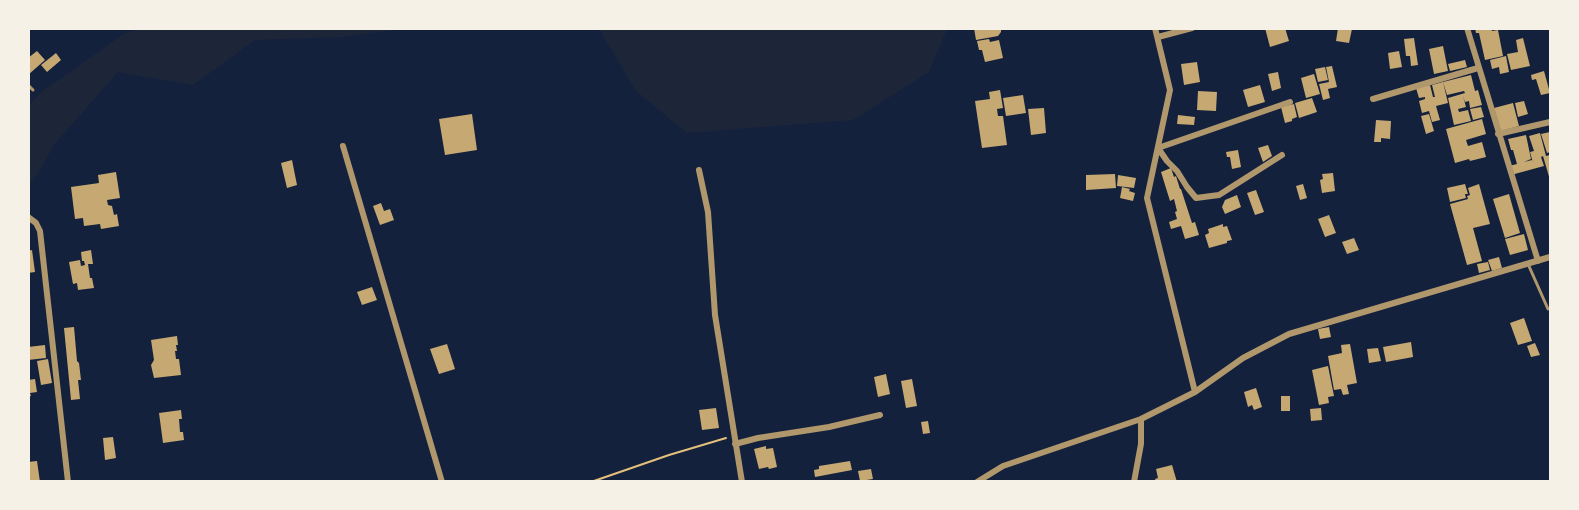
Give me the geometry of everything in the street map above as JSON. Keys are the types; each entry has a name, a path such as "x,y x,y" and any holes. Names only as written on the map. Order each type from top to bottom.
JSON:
{"street":[{"path":"1155,28 1170,90 1147,198 1195,392"},
{"path":"1158,37 1192,28"},
{"path":"1467,28 1538,261"},
{"path":"1373,99 1478,68"},
{"path":"1158,148 1290,102"},
{"path":"1498,134 1551,122"},
{"path":"344,146 442,482"},
{"path":"1158,148 1196,198 1219,195 1282,155"},
{"path":"699,170 708,212 715,315 742,482"},
{"path":"28,217 36,223 40,231 68,482"},
{"path":"977,482 1004,466 1141,418 1195,392 1243,357 1289,334 1551,257"},
{"path":"735,444 758,438 829,428 880,415"},
{"path":"1134,482 1141,444 1141,418"}],"lane":[{"path":"28,85 33,90"},
{"path":"1528,264 1548,309"}],"path":[{"path":"591,482 669,455 734,436"}],"shaded area":[{"path":"142,29 401,29 343,37 255,40 193,85 118,72 53,146 38,174 29,184 29,105 40,93 125,33"},
{"path":"599,29 947,29 929,72 853,120 687,133 636,91"}],"building":[{"path":"974,28 1001,28 1001,32 998,36 976,40"},
{"path":"1265,28 1285,28 1289,41 1270,47"},
{"path":"1338,28 1352,29 1349,43 1336,41"},
{"path":"1475,28 1498,30 1503,56 1485,60 1479,33 1476,33"},
{"path":"1414,38 1418,65 1411,66 1410,56 1406,56 1404,39"},
{"path":"1523,38 1530,66 1511,70 1507,54 1518,52 1516,40"},
{"path":"989,39 990,42 999,40 1003,58 985,62 977,41"},
{"path":"1443,46 1448,71 1434,74 1429,49"},
{"path":"37,51 45,60 28,75 28,58"},
{"path":"1399,51 1402,67 1390,69 1388,53"},
{"path":"56,53 61,60 47,72 41,65"},
{"path":"1506,56 1509,72 1500,74 1499,67 1492,69 1490,60"},
{"path":"1465,60 1467,67 1450,71 1448,64"},
{"path":"1197,62 1200,82 1184,85 1181,64"},
{"path":"1332,66 1337,87 1328,89 1330,98 1323,100 1319,84 1329,82 1326,67"},
{"path":"1325,67 1328,80 1318,82 1315,69"},
{"path":"1544,71 1550,93 1541,95 1536,79 1532,80 1531,75"},
{"path":"1278,72 1281,88 1272,91 1268,74"},
{"path":"1314,74 1320,94 1306,98 1301,78"},
{"path":"1471,75 1482,105 1470,108 1469,101 1465,102 1463,96 1466,107 1458,109 1459,112 1468,110 1471,121 1454,125 1448,98 1465,93 1464,91 1447,95 1443,82"},
{"path":"1443,82 1448,103 1436,106 1440,120 1432,122 1429,111 1422,113 1419,101 1425,97 1419,98 1416,88 1430,85 1433,97 1435,97 1432,85"},
{"path":"1260,85 1265,102 1248,107 1243,90"},
{"path":"1000,90 1003,108 997,109 998,116 1003,116 1007,145 982,148 975,101 990,99 989,92"},
{"path":"1198,91 1217,92 1216,111 1197,110"},
{"path":"1023,95 1026,113 1006,116 1003,98"},
{"path":"1312,98 1317,112 1299,118 1295,103"},
{"path":"1524,101 1528,114 1518,117 1515,103"},
{"path":"1513,103 1519,126 1501,131 1494,108"},
{"path":"1294,104 1297,117 1285,123 1281,107"},
{"path":"1481,107 1484,117 1473,120 1470,109"},
{"path":"1044,108 1046,133 1031,135 1028,109"},
{"path":"472,114 477,150 445,155 439,119"},
{"path":"1429,114 1434,131 1426,134 1421,116"},
{"path":"1178,115 1195,117 1194,125 1177,124"},
{"path":"1482,119 1486,134 1466,140 1468,146 1482,142 1486,157 1455,163 1446,129"},
{"path":"1376,120 1391,121 1390,139 1381,138 1381,142 1374,142"},
{"path":"1550,132 1550,152 1547,153 1541,134"},
{"path":"1540,133 1546,156 1550,155 1550,180 1543,156 1541,157 1544,166 1511,175 1509,166 1517,164 1508,139 1526,135 1531,159 1524,162 1532,160 1533,163 1530,152 1534,151 1529,136"},
{"path":"1268,145 1272,156 1263,162 1258,148"},
{"path":"1238,150 1241,167 1232,169 1230,157 1227,157 1226,152"},
{"path":"292,160 297,185 287,188 281,163"},
{"path":"1171,168 1181,189 1192,223 1195,222 1199,235 1185,239 1181,226 1171,229 1169,222 1177,219 1175,212 1177,211 1174,199 1170,201 1161,172"},
{"path":"116,172 120,198 107,200 108,205 112,206 114,215 117,214 119,226 101,229 100,224 84,226 83,218 75,219 71,187 99,183 98,175"},
{"path":"1333,173 1335,191 1322,193 1320,180 1323,179 1322,174"},
{"path":"1115,174 1116,188 1086,190 1086,175"},
{"path":"1118,175 1136,178 1134,188 1117,186"},
{"path":"1303,184 1307,198 1300,200 1296,186"},
{"path":"1465,184 1468,194 1465,194 1466,198 1450,202 1447,188"},
{"path":"1479,184 1490,224 1473,228 1482,261 1467,265 1450,204 1468,199 1467,196 1470,195 1468,188"},
{"path":"1122,187 1135,193 1133,201 1120,198"},
{"path":"1256,190 1264,212 1255,215 1247,193"},
{"path":"1509,194 1520,233 1505,238 1493,199"},
{"path":"1237,195 1241,207 1225,214 1222,207 1225,200"},
{"path":"381,203 384,211 390,209 394,220 380,225 373,206"},
{"path":"1329,215 1336,233 1325,237 1318,219"},
{"path":"1223,224 1223,227 1227,226 1232,240 1209,248 1205,235 1209,233 1208,229"},
{"path":"1524,234 1528,250 1510,255 1505,239"},
{"path":"1354,238 1359,250 1347,254 1342,242"},
{"path":"32,250 35,272 28,273 28,251"},
{"path":"91,250 93,264 88,264 94,288 78,290 77,283 73,284 69,262 80,260 81,266 85,265 81,252"},
{"path":"1499,257 1502,268 1492,271 1488,260"},
{"path":"1488,262 1490,270 1479,273 1477,264"},
{"path":"372,287 377,300 362,305 357,292"},
{"path":"1524,318 1532,341 1518,345 1510,323"},
{"path":"74,327 81,380 78,380 80,399 71,400 64,328"},
{"path":"1329,327 1331,337 1320,339 1318,329"},
{"path":"177,336 178,345 175,351 176,359 179,359 181,375 154,378 151,365 154,360 151,340"},
{"path":"1411,342 1413,357 1386,362 1383,347"},
{"path":"1535,343 1540,355 1531,357 1527,346"},
{"path":"447,344 455,369 439,374 430,349"},
{"path":"1350,344 1357,383 1347,385 1349,394 1343,395 1341,389 1334,390 1328,356 1342,353 1341,345"},
{"path":"45,345 46,358 28,360 28,347"},
{"path":"1378,348 1381,361 1369,363 1367,349"},
{"path":"48,359 52,383 41,385 37,361"},
{"path":"1328,366 1334,396 1328,397 1329,403 1319,405 1312,370"},
{"path":"886,374 890,394 878,397 874,377"},
{"path":"35,379 37,392 30,393 31,396 28,397 28,380"},
{"path":"912,379 917,406 906,408 901,381"},
{"path":"1256,388 1262,407 1254,410 1252,405 1248,407 1244,392"},
{"path":"1281,396 1290,396 1290,411 1281,411"},
{"path":"716,408 719,428 702,430 699,410"},
{"path":"1321,408 1322,420 1311,421 1310,409"},
{"path":"181,410 180,432 183,432 184,440 163,443 159,413"},
{"path":"928,421 930,433 923,434 921,422"},
{"path":"113,437 116,458 105,460 103,438"},
{"path":"766,446 766,449 773,448 777,467 759,469 754,449"},
{"path":"37,461 40,482 28,482 28,462"},
{"path":"850,461 852,470 815,477 814,470 819,469 819,466"},
{"path":"1172,465 1177,482 1156,482 1155,479 1158,478 1156,469"},
{"path":"871,469 873,479 860,481 858,471"}]}
